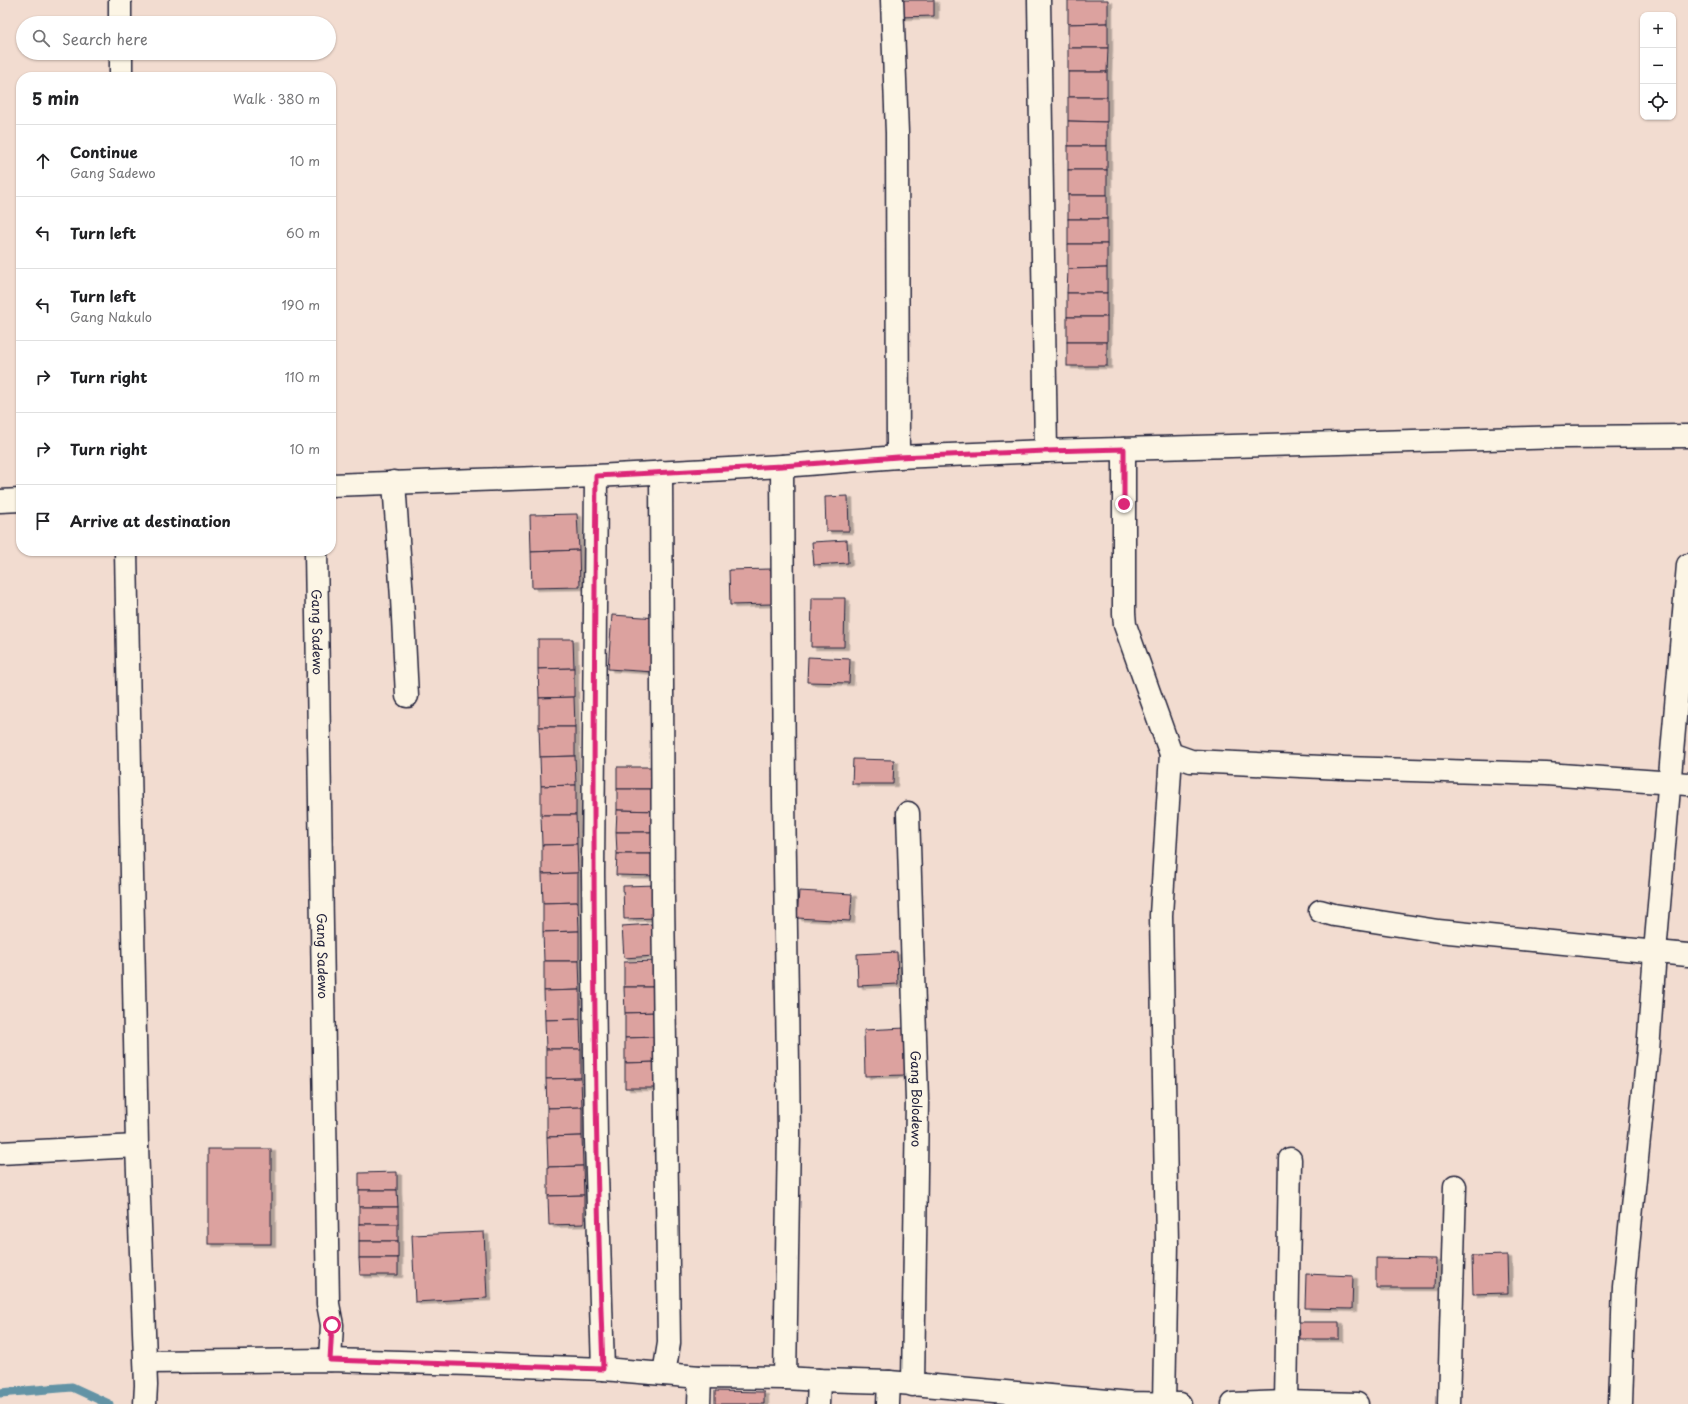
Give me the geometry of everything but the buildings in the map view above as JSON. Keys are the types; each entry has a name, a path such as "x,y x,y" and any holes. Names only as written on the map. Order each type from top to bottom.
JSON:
{"street":[{"path":"120,0 120,16"},
{"path":"892,0 897,133 898,457"},
{"path":"1039,0 1046,451"},
{"path":"120,60 121,72"},
{"path":"336,485 596,476 782,466 898,457 1046,451 1563,437 1688,436"},
{"path":"146,1362 330,1360 603,1369 700,1377 785,1378 889,1382 1012,1398 1172,1404 1167,1243 1162,915 1171,754 1125,625 1124,449"},
{"path":"782,466 784,790 789,1133 785,1378"},
{"path":"661,472 662,898 669,1343 664,1374"},
{"path":"596,476 593,873 596,1141 603,1369"},
{"path":"394,482 407,696"},
{"path":"0,501 16,500"},
{"path":"126,556 137,1146 146,1395"},
{"name":"Gang Sadewo","path":"316,556 328,1304 332,1325 330,1360"},
{"path":"1620,1404 1624,1286 1648,1051 1655,952 1679,783 1688,565"},
{"path":"1171,754 1191,761 1546,774 1679,783"},
{"name":"Gang Bolodewo","path":"908,813 917,1100 913,1385"},
{"path":"1320,911 1334,915 1438,931 1688,955"},
{"path":"0,1152 137,1146"},
{"path":"1286,1402 1290,1159"},
{"path":"1449,1404 1455,1186"},
{"path":"699,1404 700,1377"},
{"path":"818,1404 819,1380"},
{"path":"888,1404 889,1382"},
{"path":"1233,1404 1286,1402 1357,1404"}],"waterway":[{"path":"0,1393 72,1387 109,1404"}],"route":[{"path":"332,1325 330,1360 603,1369 596,1141 593,873 596,476 782,466 898,457 1124,449 1124,504"}]}
